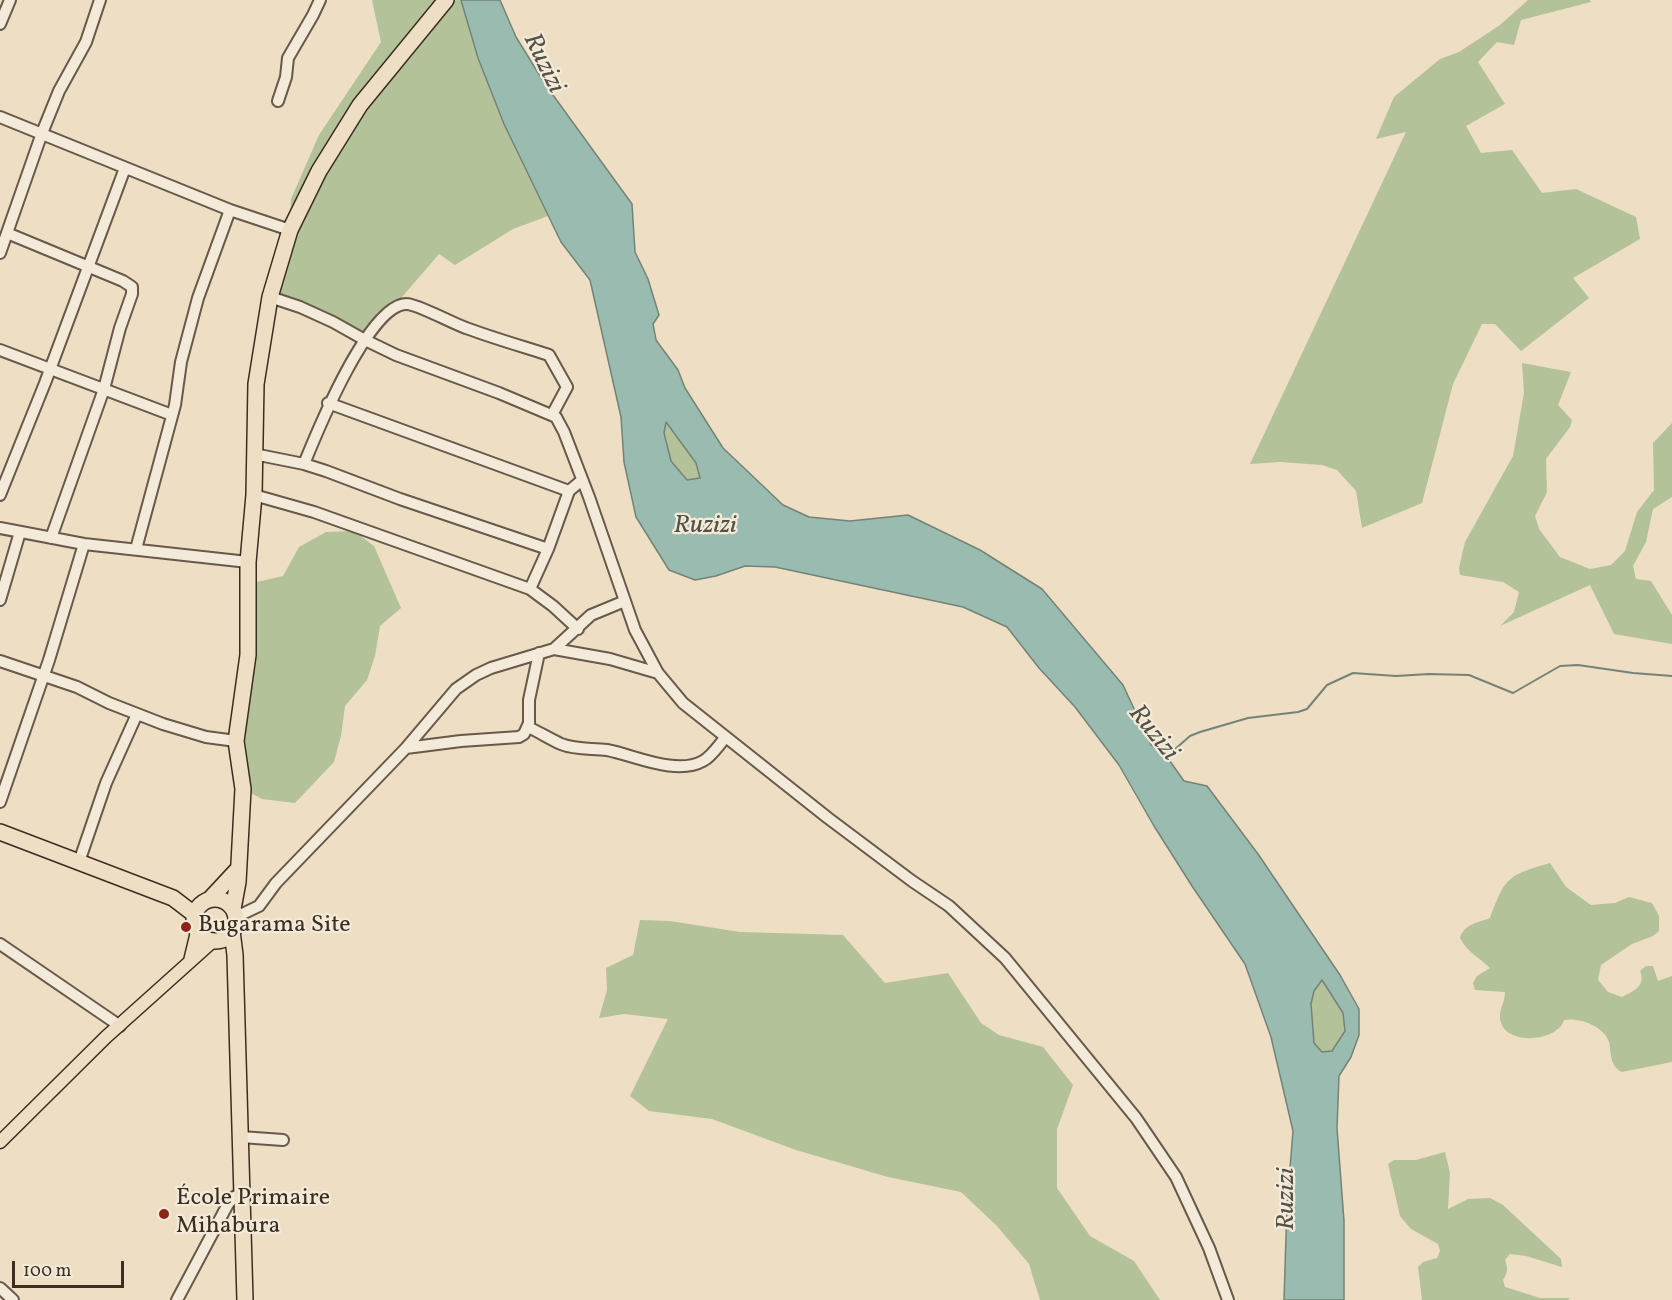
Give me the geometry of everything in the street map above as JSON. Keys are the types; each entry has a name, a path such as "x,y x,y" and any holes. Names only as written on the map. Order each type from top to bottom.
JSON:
{"highway":[{"path":"245,1300 234,919 243,789 236,741 248,655 248,562 254,495 256,384 270,297 290,230 319,171 360,105 446,0"},
{"path":"0,832 173,898 194,914"},
{"path":"234,919 226,938 213,941 197,932 194,914 198,907 208,900 237,870"},
{"path":"173,898 222,900 234,919"}],"main road":[{"path":"189,962 197,932"},
{"path":"0,1142 106,1037 213,941"}],"street":[{"path":"0,24 9,0"},
{"path":"0,253 42,133 59,91 86,42 100,0"},
{"path":"278,101 286,77 288,58 320,0"},
{"path":"0,117 230,210 290,230"},
{"path":"0,495 125,168"},
{"path":"136,549 172,415 181,362 198,298 230,210"},
{"path":"7,232 123,281 132,287 132,294 120,328 104,389 51,538"},
{"path":"270,297 333,322 396,355 556,417 582,480 635,630 658,673 683,703 725,738 863,845 949,906 1005,958 1136,1118 1176,1177 1209,1248 1228,1300"},
{"path":"304,464 328,403 376,323 396,305 409,303 468,329 549,355 567,387 552,415"},
{"path":"0,350 172,415"},
{"path":"328,403 569,490"},
{"path":"254,454 304,464 465,522 548,549"},
{"path":"530,590 548,549 569,490 582,480"},
{"path":"254,495 335,519 530,590 553,606 578,629"},
{"path":"0,528 84,544 248,562"},
{"path":"0,600 20,532"},
{"path":"0,802 44,676 84,544"},
{"path":"234,919 259,906 276,883 406,748 456,689 476,675 497,666 554,649 591,615 626,601"},
{"path":"554,649 610,659 658,673"},
{"path":"406,748 524,735 528,727 529,700 539,653"},
{"path":"0,661 77,687 109,703 185,731 236,741"},
{"path":"79,862 106,783 137,714"},
{"path":"528,727 561,744 607,750 654,763 674,765 692,765 702,762 725,738"},
{"path":"0,944 120,1026"},
{"path":"241,1137 283,1140"},
{"path":"177,1300 228,1204 234,1197 241,1194"},
{"path":"0,1288 13,1300"}],"green space":[{"path":"372,0 461,0 478,58 504,124 548,216 513,229 455,265 439,254 365,340 270,297 290,230 291,199 319,135 381,42"},
{"path":"1528,0 1590,0 1591,2 1521,20 1514,45 1497,42 1478,62 1505,104 1466,126 1481,153 1512,150 1542,193 1576,189 1636,217 1640,239 1573,278 1589,298 1521,351 1495,324 1482,324 1453,384 1422,503 1362,528 1356,491 1337,470 1322,465 1280,462 1250,464 1406,132 1376,139 1394,97 1440,59 1459,52 1500,25"},
{"path":"1522,363 1571,372 1558,405 1572,420 1570,427 1546,459 1547,492 1535,516 1539,529 1560,557 1590,569 1611,565 1625,551 1637,512 1654,490 1653,443 1672,423 1672,497 1653,509 1646,542 1633,566 1636,579 1651,581 1672,615 1672,644 1614,634 1590,585 1500,626 1514,612 1519,592 1503,582 1460,575 1459,568 1465,542 1513,456 1524,393"},
{"path":"666,422 696,463 701,478 687,480 671,461 664,433"},
{"path":"354,531 374,546 401,608 380,626 375,656 367,680 345,706 341,736 334,762 295,803 262,799 243,789 236,741 248,584 283,576 299,547 326,532"},
{"path":"1550,863 1566,887 1591,905 1615,903 1629,897 1652,903 1659,916 1659,931 1653,936 1632,944 1601,965 1598,980 1608,992 1622,997 1638,987 1641,981 1640,971 1646,966 1653,966 1658,981 1672,976 1672,1062 1622,1072 1613,1063 1606,1036 1597,1027 1584,1021 1564,1020 1553,1033 1544,1036 1523,1038 1513,1035 1506,1030 1500,1019 1505,992 1475,990 1473,983 1477,976 1490,968 1467,948 1460,938 1462,933 1472,925 1490,918 1500,894 1516,875"},
{"path":"640,920 670,921 740,932 843,935 885,983 948,973 981,1023 999,1035 1043,1047 1073,1085 1057,1129 1057,1188 1090,1236 1134,1261 1160,1300 1040,1300 1029,1264 997,1226 961,1192 888,1177 796,1150 712,1119 649,1111 630,1096 668,1019 624,1014 599,1018 607,990 606,968 633,955"},
{"path":"1322,980 1343,1013 1345,1031 1332,1051 1322,1052 1314,1043 1311,1004 1314,991"},
{"path":"1445,1152 1450,1173 1448,1209 1468,1199 1490,1198 1503,1205 1561,1259 1562,1267 1526,1256 1510,1254 1505,1260 1507,1272 1503,1280 1505,1287 1540,1298 1570,1298 1568,1300 1422,1300 1418,1267 1423,1262 1437,1258 1440,1251 1438,1244 1411,1229 1400,1216 1388,1164 1394,1160 1416,1160"}],"water":[{"name":"Ruzizi","path":"461,0 500,0 516,37 545,84 632,204 635,252 648,279 659,315 653,324 656,340 678,370 685,388 723,448 783,505 809,517 850,521 908,515 980,550 1042,589 1123,685 1151,745 1167,757 1184,781 1207,786 1258,854 1340,975 1359,1009 1359,1035 1351,1057 1339,1076 1337,1128 1344,1221 1344,1300 1284,1300 1287,1205 1293,1131 1271,1037 1245,964 1154,826 1119,765 1075,707 1039,668 1007,627 963,607 775,567 745,566 716,576 695,580 669,570 636,517 624,462 621,417 590,280 561,242 504,124 478,58","holes":["666,422 696,463 700,478 687,480 671,461 664,433","1322,980 1343,1013 1345,1031 1332,1051 1322,1052 1314,1043 1311,1004 1314,991"]}],"waterway":[{"path":"1166,757 1190,736 1200,732 1248,718 1307,709 1327,685 1353,673 1396,676 1469,675 1513,693 1560,666 1578,665 1672,676"}],"place":[{"name":"Bugarama Site","path":"186,927"},
{"name":"École Primaire Mihabura","path":"164,1214"}]}
